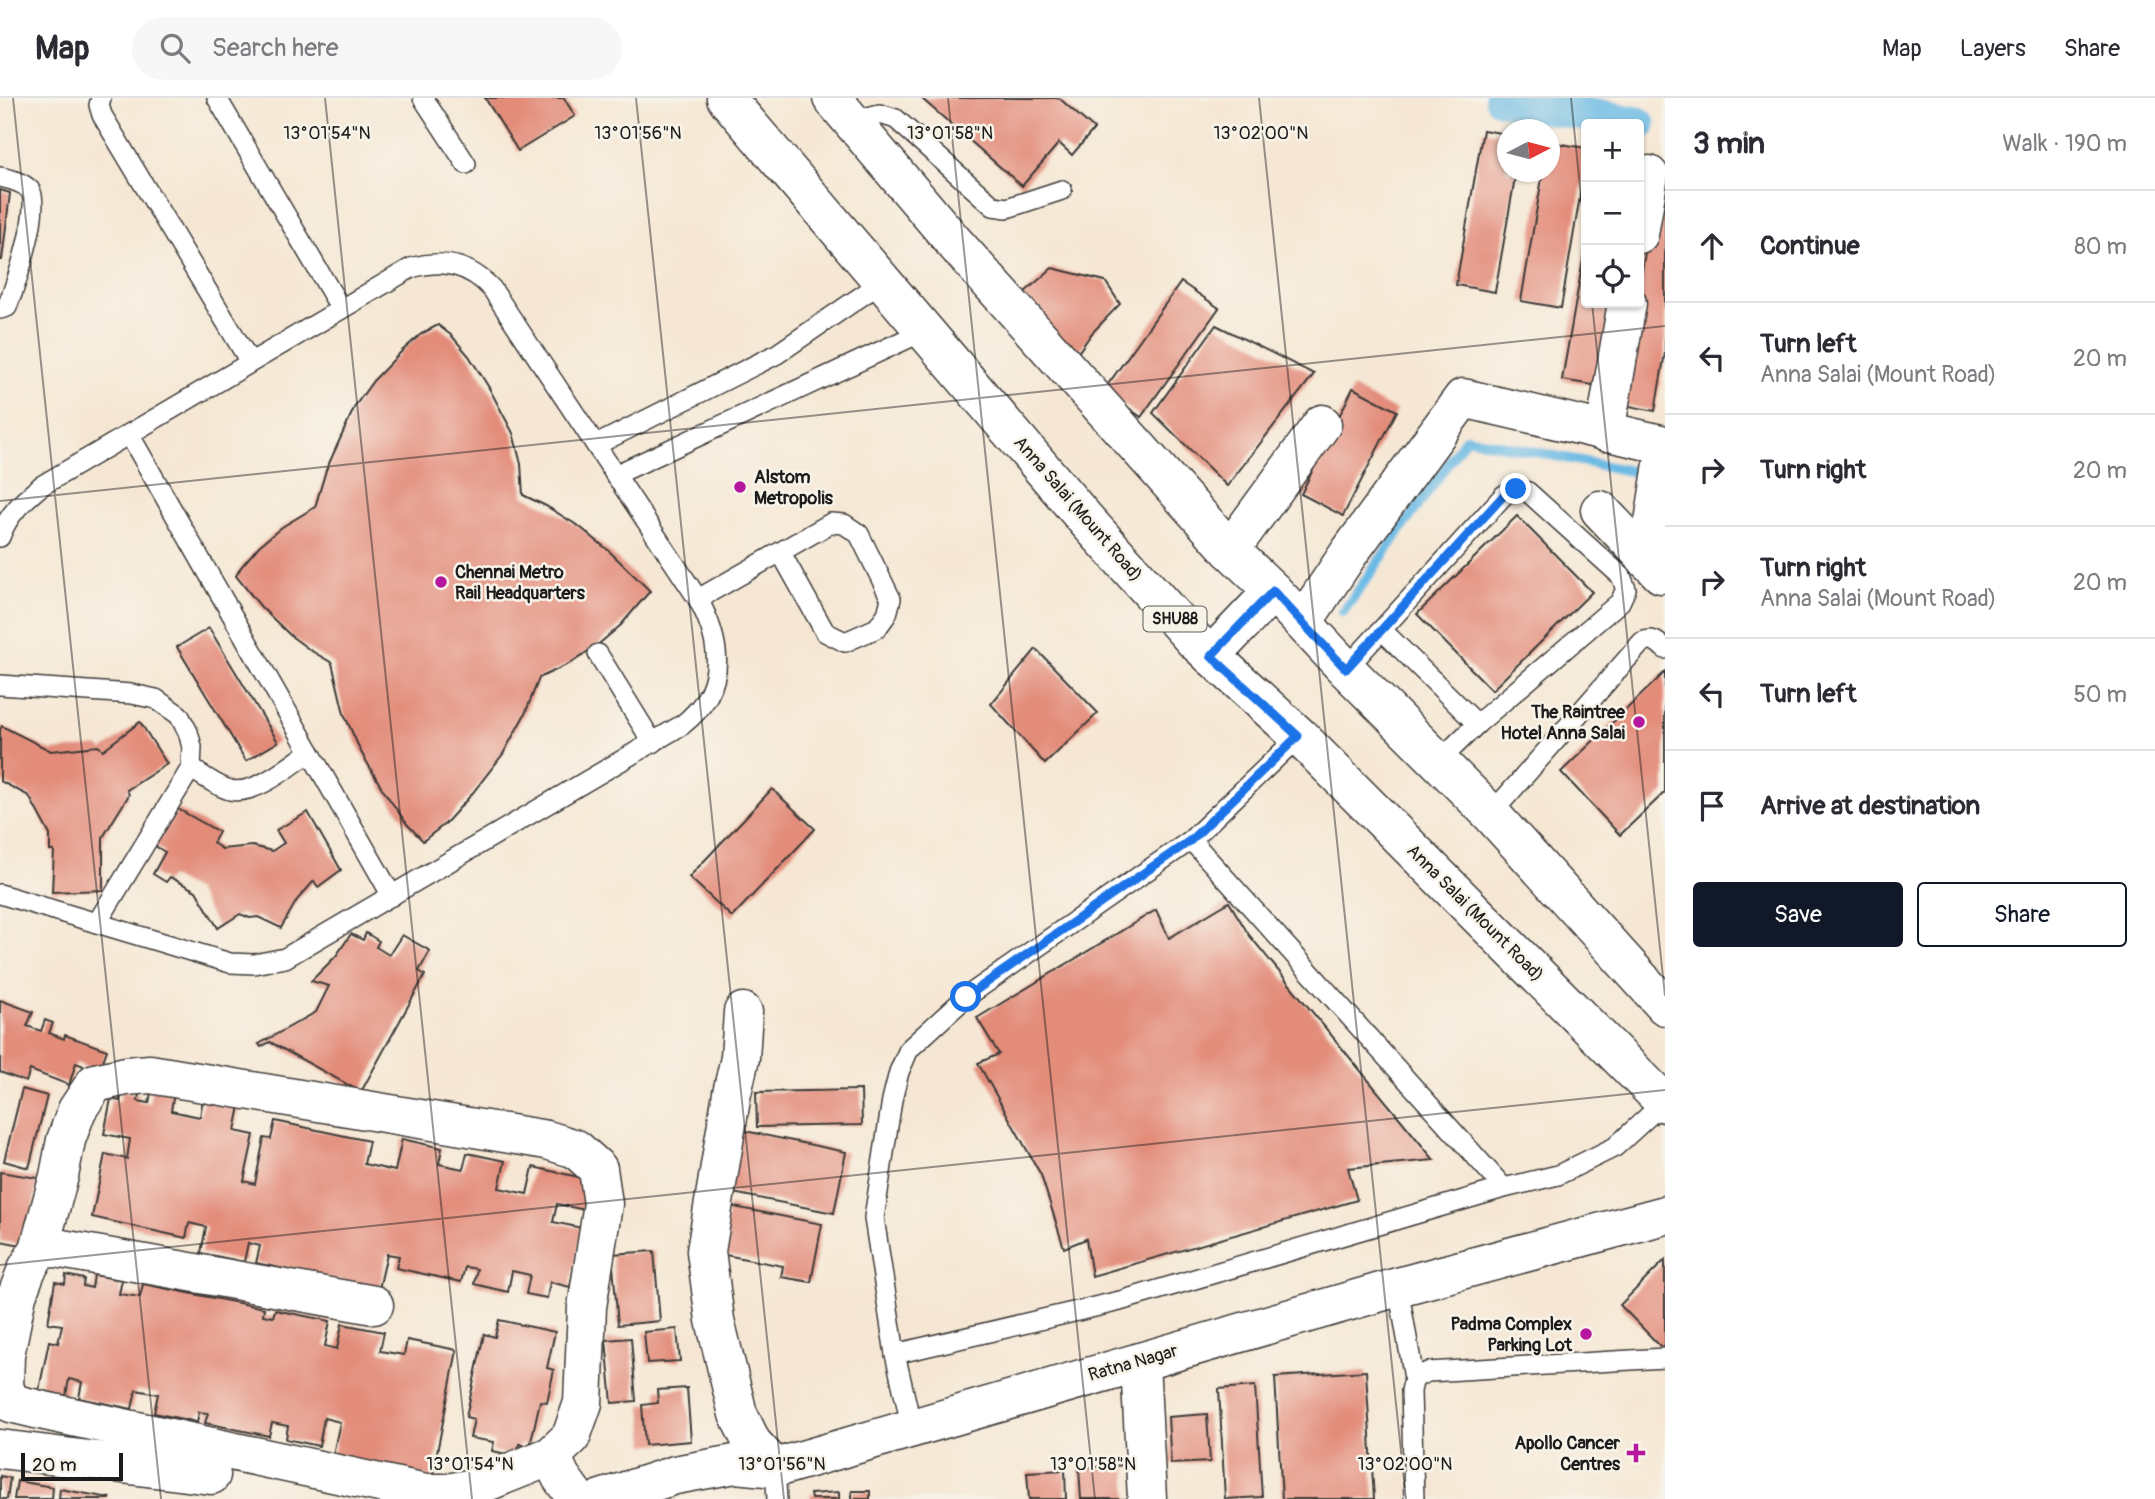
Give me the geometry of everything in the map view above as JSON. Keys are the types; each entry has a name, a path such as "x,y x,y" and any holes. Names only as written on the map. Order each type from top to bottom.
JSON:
{"street":[{"name":"Anna Salai (Mount Road)","path":"726,98 1086,520 1194,640 1298,736 1665,1102"},
{"path":"841,109 952,240 1230,550 1303,622 1354,661 1444,756 1491,814 1665,1006"},
{"path":"1644,204 1649,175"},
{"path":"1605,432 1626,308"},
{"path":"1303,622 1349,553 1463,398 1605,432 1664,452 1657,501 1659,568"},
{"path":"1230,550 1322,424"},
{"path":"1601,510 1659,568"},
{"path":"1211,656 1273,591"},
{"path":"743,1012 740,1058 706,1251 715,1320 738,1414 776,1484"},
{"path":"150,1074 547,1140 576,1149 598,1168 603,1204 587,1307 583,1403 571,1437 551,1457 491,1491 469,1489 426,1493 11,1403 4,1387 5,1355 17,1295 27,1269 39,1249 76,1110 94,1083 150,1074"},
{"name":"Ratna Nagar","path":"601,1499 676,1487 735,1464 776,1484 912,1428 1398,1287 1665,1215"},
{"path":"39,1249 56,1248 374,1305"},
{"path":"1140,1362 1147,1499"},
{"path":"0,1448 211,1475"},
{"path":"551,1457 577,1499"}],"lane":[{"path":"101,98 99,105 102,115 250,362"},
{"path":"217,98 341,309"},
{"path":"423,98 466,164"},
{"path":"841,109 896,119 993,206 1007,208 1062,190"},
{"path":"0,177 16,181 30,191 34,206 16,285 7,307 0,309"},
{"path":"0,537 6,521 19,505 41,486 250,362 411,268 441,264 458,266 481,277 492,289 698,599 716,641 718,661 706,699 695,715 653,743 285,958 262,964 230,963 0,894"},
{"path":"596,445 778,354 882,282"},
{"path":"615,475 926,331"},
{"path":"129,434 392,895"},
{"path":"1354,661 1504,495 1516,489 1528,492 1621,576 1626,589 1620,602 1477,724 1444,756"},
{"path":"698,599 831,523 844,524 859,534 891,599 887,614 877,628 845,642 825,632 781,553"},
{"path":"1382,631 1477,724"},
{"path":"1491,814 1642,642 1654,640 1665,649"},
{"path":"598,654 653,743"},
{"path":"0,685 132,694 156,699 178,715 188,732 192,747 191,768 97,923"},
{"path":"912,1428 895,1354 874,1218 892,1100 909,1049 966,997 1191,840 1298,736"},
{"path":"191,768 218,784 238,791 264,783 310,752"},
{"path":"1191,840 1504,1188"},
{"path":"895,1354 1120,1301 1504,1188 1558,1175 1615,1147 1665,1102"},
{"path":"1398,1287 1414,1378 1411,1391 1415,1499"},
{"path":"1414,1378 1428,1371 1665,1357"}],"building":[{"path":"485,98 564,98 575,116 518,151"},
{"path":"921,98 1059,98 1094,129 1072,155 1059,143 1022,186"},
{"path":"1483,130 1497,132 1497,182 1514,182 1495,292 1456,285"},
{"path":"1560,144 1581,147 1581,190 1561,308 1521,301 1541,182 1560,182"},
{"path":"1659,171 1665,172 1665,353 1655,411 1619,404 1635,308 1644,308 1644,258"},
{"path":"0,190 10,193 2,260 0,260"},
{"path":"1052,268 1105,281 1120,304 1092,333 1070,364 1016,300"},
{"path":"1581,272 1581,308 1619,308 1605,387 1562,380"},
{"path":"1181,282 1219,308 1141,417 1104,390"},
{"name":"Chennai Metro Rail Headquarters","path":"438,325 452,336 469,356 513,433 521,464 523,495 580,527 650,591 621,625 600,643 569,664 539,678 525,714 503,754 446,823 423,841 383,790 361,752 344,714 332,663 291,636 261,607 236,576 259,546 282,527 315,507 326,470 355,406 373,381 403,350 421,334"},
{"path":"1216,325 1314,374 1227,486 1153,413"},
{"path":"1353,388 1397,411 1343,516 1301,494"},
{"path":"1517,516 1592,592 1492,690 1417,614"},
{"path":"209,628 278,742 246,761 177,647"},
{"path":"1036,649 1098,713 1045,764 991,704"},
{"name":"The Raintree Hotel Anna Salai","path":"1665,672 1665,792 1620,835 1561,772"},
{"path":"140,722 167,764 127,790 129,795 103,837 103,890 52,892 54,851 50,851 50,835 29,796 0,781 2,726 51,751 98,746 103,750"},
{"path":"772,789 815,829 732,917 689,877"},
{"path":"178,809 219,832 213,843 222,849 252,846 272,851 284,843 276,830 308,812 341,870 318,887 314,881 297,900 281,928 258,917 250,918 240,914 218,928 196,891 170,877 166,882 153,874 165,852 155,846"},
{"path":"1229,902 1249,935 1434,1160 1348,1168 1357,1200 1092,1276 1086,1239 1064,1248 1041,1175 978,1063 999,1054 977,1018 1156,910 1169,938"},
{"path":"366,933 379,941 376,947 389,955 402,935 430,951 419,971 425,975 361,1092 270,1042 261,1047 259,1044 316,1012 329,986 311,981 336,956 351,934 363,940"},
{"path":"0,1000 33,1012 27,1026 41,1031 45,1020 53,1023 49,1033 64,1039 65,1035 107,1050 99,1072 76,1063 69,1085 30,1070 26,1082 0,1072"},
{"path":"152,1087 174,1092 171,1111 200,1117 203,1098 240,1106 235,1131 254,1135 244,1181 255,1184 264,1138 271,1139 275,1121 369,1141 364,1164 395,1171 402,1139 442,1148 439,1164 463,1169 467,1153 505,1161 499,1188 527,1194 533,1167 592,1180 585,1210 557,1204 553,1222 582,1228 570,1287 550,1282 547,1298 526,1294 530,1275 512,1271 508,1292 474,1284 477,1269 465,1267 461,1282 396,1268 399,1256 387,1254 379,1289 256,1263 260,1246 248,1243 244,1262 201,1253 206,1227 189,1223 186,1238 92,1217 105,1154 127,1159 130,1139 104,1134 111,1099 120,1101 122,1090 139,1094 138,1101 149,1103"},
{"path":"22,1089 47,1096 29,1168 4,1161"},
{"path":"861,1090 862,1125 757,1127 756,1092"},
{"path":"740,1130 846,1152 834,1213 728,1192"},
{"path":"0,1172 38,1178 27,1246 0,1241"},
{"path":"729,1206 822,1224 811,1282 781,1277 783,1266 720,1254"},
{"path":"654,1251 660,1321 618,1325 612,1254"},
{"path":"1665,1260 1665,1345 1662,1348 1620,1305"},
{"path":"66,1275 84,1279 83,1286 92,1288 94,1275 122,1280 119,1294 140,1297 143,1284 264,1308 263,1315 273,1317 275,1310 330,1321 325,1346 337,1349 342,1324 384,1332 380,1351 404,1355 407,1340 457,1350 432,1478 332,1459 340,1422 324,1418 319,1446 286,1439 288,1426 272,1423 269,1436 205,1423 208,1413 199,1412 197,1422 154,1413 158,1394 136,1390 132,1409 79,1398 82,1382 69,1379 66,1396 39,1390 49,1341 58,1343 62,1325 48,1323 55,1282 65,1284"},
{"path":"499,1320 555,1332 547,1368 554,1370 547,1402 540,1401 530,1446 519,1444 517,1456 492,1451 494,1442 470,1438 474,1419 466,1417 484,1334 495,1337"},
{"path":"677,1329 680,1361 647,1363 644,1332"},
{"path":"631,1338 636,1401 612,1403 606,1340"},
{"path":"1366,1371 1374,1499 1282,1499 1275,1377"},
{"path":"1255,1386 1262,1497 1225,1499 1219,1389"},
{"path":"687,1388 691,1441 645,1445 642,1405 658,1403 657,1390"},
{"path":"1207,1414 1210,1462 1171,1464 1168,1417"},
{"path":"1126,1465 1128,1499 1081,1499 1079,1468"},
{"path":"1065,1470 1066,1499 1029,1499 1027,1472"},
{"path":"0,1476 10,1478 7,1499 0,1499"},
{"path":"17,1481 53,1487 52,1499 14,1499"},
{"path":"60,1489 110,1498 110,1499 59,1499"},
{"path":"852,1491 870,1491 870,1499 852,1499"},
{"path":"839,1492 839,1499 811,1499 810,1494"}],"waterway":[{"path":"1502,98 1612,119"},
{"path":"1343,612 1466,438 1655,476"}],"place":[{"name":"Alstom Metropolis","path":"740,487"},
{"name":"Chennai Metro Rail Headquarters","path":"441,582"},
{"name":"The Raintree Hotel Anna Salai","path":"1639,722"},
{"name":"Padma Complex Parking Lot","path":"1586,1334"},
{"name":"Apollo Cancer Centres","path":"1636,1453"}],"route":[{"path":"966,997 1191,840 1298,736 1211,656 1273,591 1346,669 1504,495 1516,489"}]}
